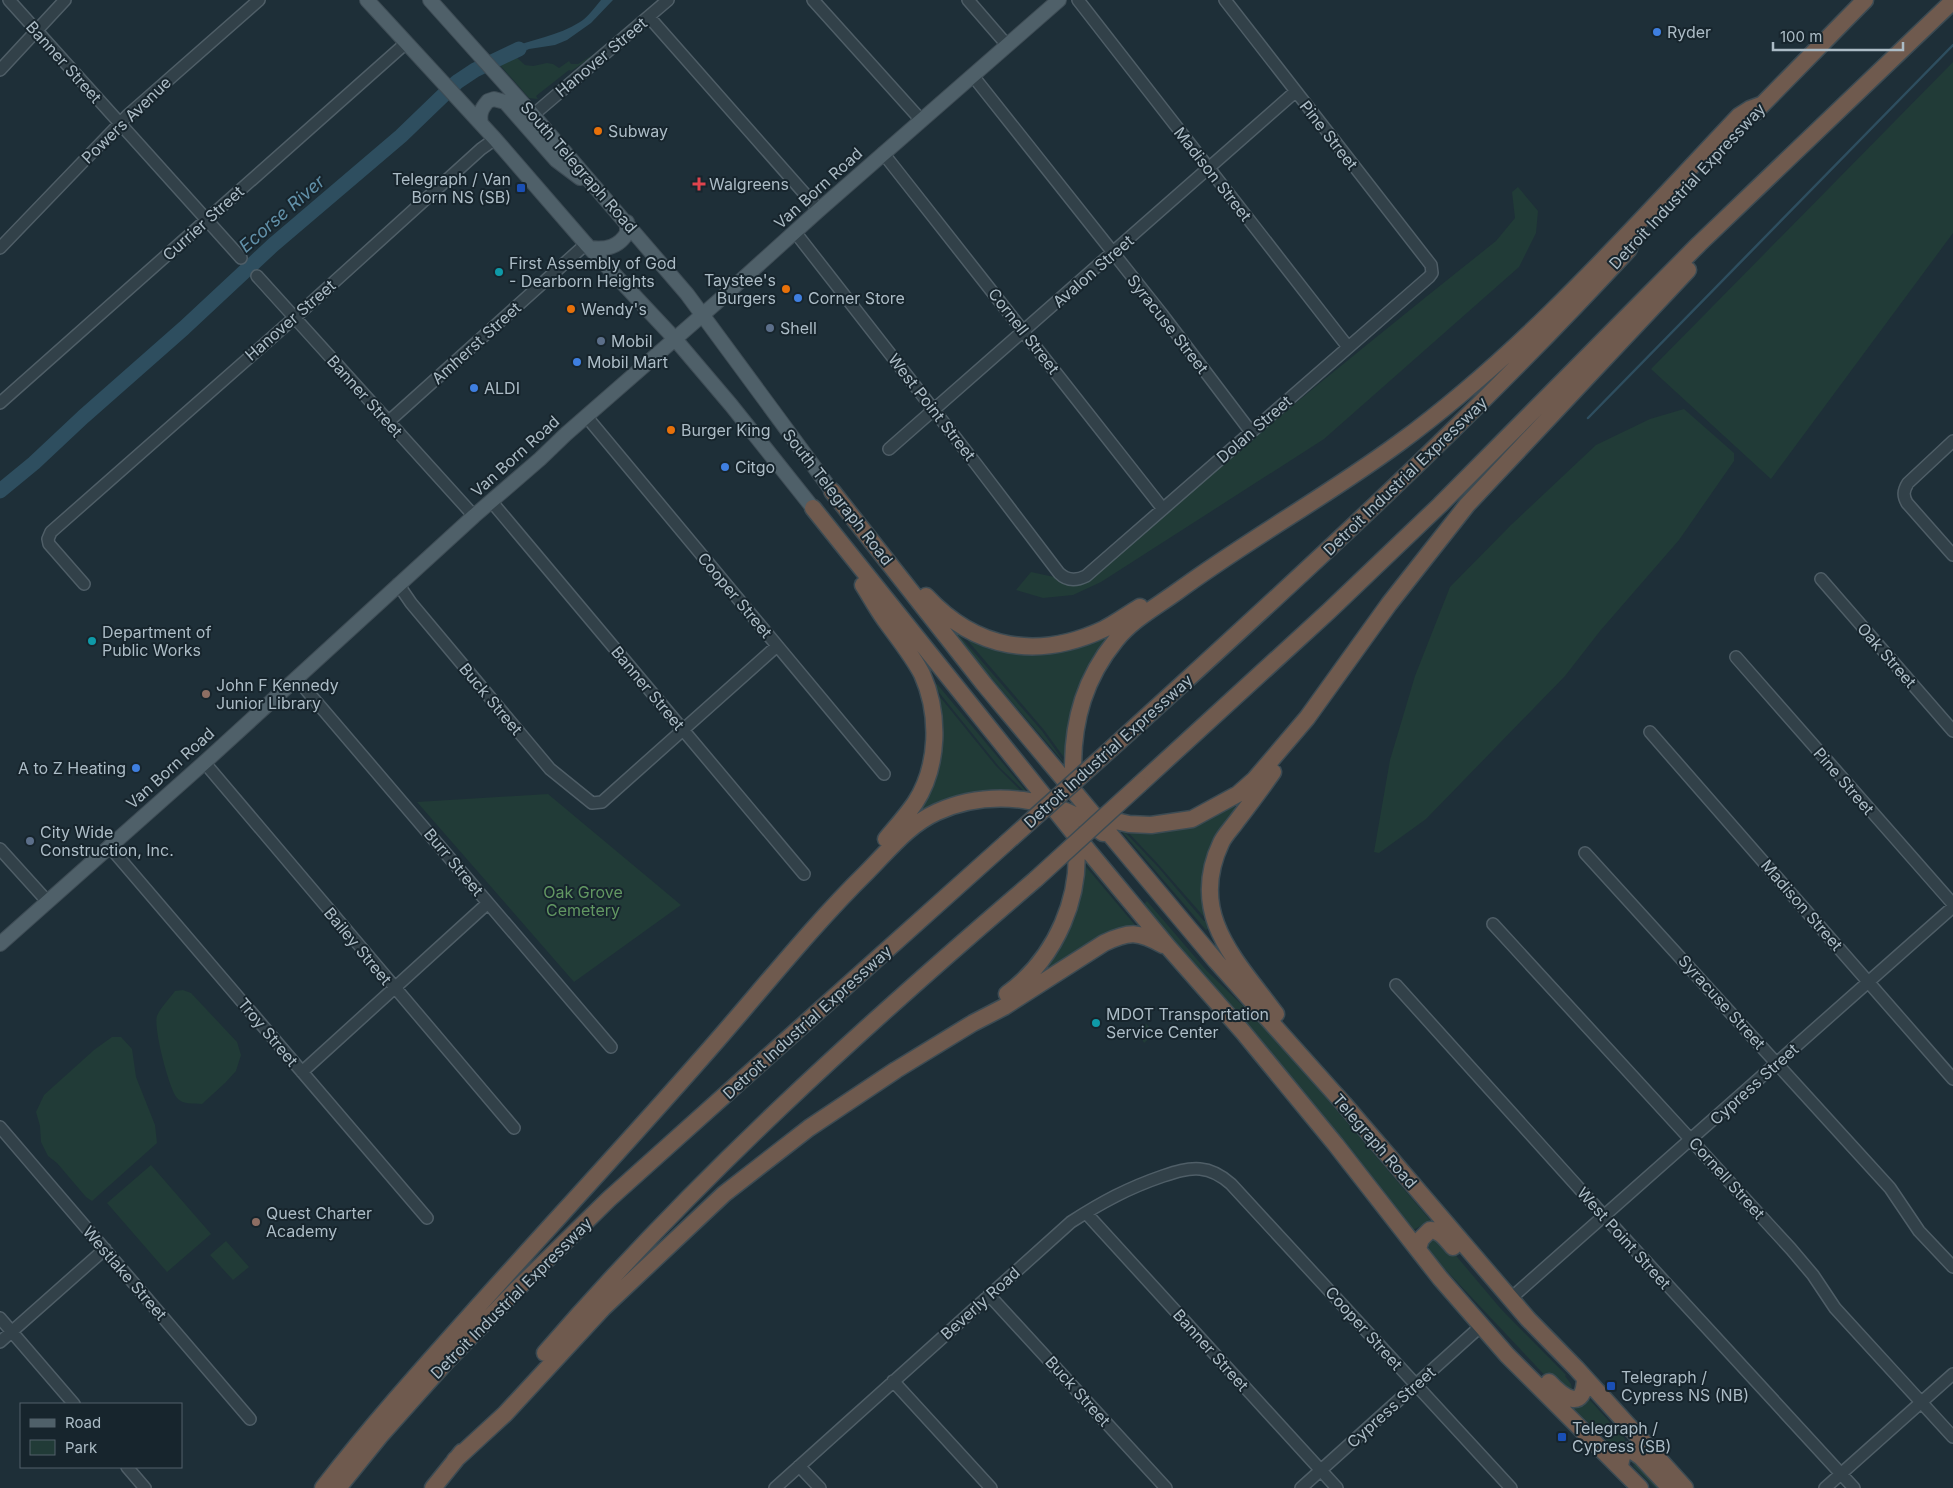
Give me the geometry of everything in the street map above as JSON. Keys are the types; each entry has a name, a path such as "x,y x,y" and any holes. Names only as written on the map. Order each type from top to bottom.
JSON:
{"highway":[{"name":"Detroit Industrial Expressway","path":"338,1488 446,1362 596,1212 1292,585 1491,392 1584,298 1761,105 1865,0"},
{"path":"433,1488 542,1356 635,1252 725,1161 851,1042 1036,878 1329,611 1440,505 1752,192 1953,1"},
{"path":"973,1023 1028,976 1053,944 1066,917 1075,880 1077,855 1072,788 1073,748 1077,720 1085,691 1099,665 1116,640 1130,626 1199,575 1391,449 1457,397 1512,350 1610,253 1740,116 1750,109 1761,105"},
{"path":"324,1488 380,1418 434,1356 693,1067 846,891 894,843 915,825 936,812 958,804 998,799 1031,801 1097,818 1150,825 1192,819 1238,794 1255,779 1307,718 1395,597 1467,505 1703,255 1752,192"},
{"path":"837,497 935,605 953,621 976,634 994,641 1019,646 1040,647 1088,636 1106,628 1173,586 1199,575"},
{"name":"South Telegraph Road","path":"837,497 984,684 1072,788"},
{"path":"817,514 921,674 929,693 935,735 933,756 927,779 916,802 862,866 846,891"},
{"name":"South Telegraph Road","path":"817,514 1053,806"},
{"path":"1307,718 1283,759 1221,842 1212,868 1210,896 1212,917 1219,935 1344,1104"},
{"path":"1051,762 1075,811 1087,842 1100,864"},
{"path":"1031,779 1120,846"},
{"name":"Telegraph Road","path":"1072,788 1216,960 1344,1104 1510,1299 1685,1488"},
{"name":"Telegraph Road","path":"1053,806 1168,948 1243,1032 1481,1326 1507,1355 1640,1488"},
{"path":"455,1460 505,1414 603,1308 724,1194 810,1128 896,1070 1004,1006 1104,943 1122,935 1140,934 1168,948"},
{"path":"1418,1249 1424,1234 1430,1230 1440,1233 1517,1321 1548,1340"},
{"path":"1451,1290 1474,1305 1565,1397 1571,1400 1582,1395 1584,1378"},
{"path":"1620,1467 1623,1455 1627,1450 1631,1450 1641,1457 1670,1488"}],"main road":[{"name":"South Telegraph Road","path":"367,0 495,139 588,246 675,339 731,405 817,514"},
{"name":"South Telegraph Road","path":"430,0 534,114 703,314 837,497"},
{"name":"Van Born Road","path":"0,944 586,416 1059,0"},
{"path":"481,124 479,117 481,109 488,101 494,99 505,102 556,160 602,194"},
{"path":"588,246 601,249 619,243 627,233 627,222"}],"street":[{"name":"Banner Street","path":"9,0 241,258"},
{"path":"0,70 64,0"},
{"name":"Powers Avenue","path":"0,248 119,124 259,0"},
{"name":"Hanover Street","path":"534,114 668,0"},
{"path":"813,0 921,120"},
{"path":"968,0 1008,45"},
{"name":"Madison Street","path":"1078,0 1348,348"},
{"name":"Pine Street","path":"1225,0 1431,265 1432,271"},
{"path":"649,17 819,210"},
{"name":"Currier Street","path":"0,402 406,43"},
{"name":"Syracuse Street","path":"973,76 1114,254 1251,432"},
{"name":"Avalon Street","path":"889,449 1114,254 1295,92"},
{"name":"Hanover Street","path":"84,584 51,547 48,538 51,532 481,149 495,139"},
{"name":"Cornell Street","path":"883,153 1163,509"},
{"name":"West Point Street","path":"795,232 934,409 1059,573 1072,580"},
{"name":"Amherst Street","path":"388,422 588,246"},
{"name":"Dolan Street","path":"1072,580 1086,576 1429,278 1432,271"},
{"name":"Banner Street","path":"257,276 474,516"},
{"name":"Cooper Street","path":"586,416 884,774"},
{"path":"1953,441 1908,483 1904,494 1907,503 1953,555"},
{"name":"Banner Street","path":"492,501 804,874"},
{"name":"Oak Street","path":"1821,579 1953,731"},
{"name":"Buck Street","path":"398,584 411,603 550,769 595,803 602,802 683,730"},
{"path":"683,730 777,646"},
{"name":"Pine Street","path":"1736,657 1953,906"},
{"name":"Burr Street","path":"296,678 611,1047"},
{"name":"Madison Street","path":"1650,732 1953,1079"},
{"name":"Bailey Street","path":"204,762 394,989 514,1128"},
{"name":"Troy Street","path":"109,846 426,1218"},
{"path":"0,849 47,901"},
{"name":"Syracuse Street","path":"1586,853 1890,1188 1919,1231 1953,1267"},
{"path":"302,1072 488,903"},
{"name":"Cypress Street","path":"1510,1299 1869,983 1953,906"},
{"name":"Cornell Street","path":"1494,924 1791,1249 1835,1308 1953,1438"},
{"name":"West Point Street","path":"1396,985 1604,1217 1854,1488"},
{"name":"Westlake Street","path":"0,1127 250,1419"},
{"name":"Beverly Road","path":"775,1488 1062,1230 1086,1212 1132,1188 1182,1170 1201,1169 1213,1172"},
{"name":"Cooper Street","path":"1213,1172 1225,1179 1237,1190 1511,1488"},
{"name":"Banner Street","path":"1086,1212 1337,1488"},
{"path":"0,1342 104,1249"},
{"name":"Buck Street","path":"989,1295 1166,1488"},
{"path":"0,1318 73,1403"},
{"name":"Cypress Street","path":"1301,1488 1481,1326"},
{"path":"1825,1488 1953,1374"},
{"path":"894,1382 991,1488"},
{"path":"799,1466 820,1488"},
{"path":"128,1468 145,1488"}],"green space":[{"path":"515,56 525,65 533,66 547,63 559,68 569,61 571,64 578,64 592,57 571,71 569,70 536,96 538,99 529,98 500,65"},
{"path":"1953,62 1953,233 1771,479 1651,369"},
{"path":"1518,187 1538,211 1536,233 1519,267 1324,439 1101,582 1073,595 1043,598 1016,590 1031,572 1082,583 1101,568 1232,456 1496,241 1515,218 1512,192"},
{"path":"1684,409 1734,453 1734,461 1679,540 1600,631 1565,676 1426,819 1379,853 1374,852 1390,760 1415,676 1450,587 1511,525 1596,445 1650,419"},
{"path":"957,631 962,631 960,636 1042,731 1067,766 954,635"},
{"path":"1105,633 1111,638 1068,763 1044,730 963,635 993,645"},
{"path":"937,684 1026,793 1000,768 937,690 932,690 932,687"},
{"path":"936,692 996,766 1024,794 918,814 916,810"},
{"name":"Oak Grove Cemetery","path":"548,794 681,905 574,982 417,802"},
{"path":"1234,806 1238,810 1223,832 1208,917 1205,918 1125,829 1206,820"},
{"path":"1123,830 1158,867 1204,921 1209,919 1211,927 1206,930 1123,833"},
{"path":"1082,859 1139,923 1138,925"},
{"path":"1082,862 1135,925 1114,931 1052,969 1047,965 1063,941"},
{"path":"1147,901 1207,971 1271,1033 1431,1221 1413,1230 1345,1144 1144,904"},
{"path":"183,990 191,993 237,1042 241,1055 236,1071 202,1104 185,1103 177,1098 166,1071 157,1032 156,1022 160,1010 175,991"},
{"path":"1146,1024 1153,1030 1154,1034 1144,1043 1142,1039 1143,1026"},
{"path":"112,1037 121,1037 132,1049 136,1077 155,1125 157,1143 92,1201 86,1197 57,1163 48,1156 41,1142 40,1126 36,1112 44,1095 94,1050"},
{"path":"151,1165 211,1234 167,1272 107,1203"},
{"path":"1433,1238 1447,1245 1501,1309 1566,1375 1572,1389 1568,1390 1553,1384 1443,1267 1429,1249 1428,1240"},
{"path":"226,1241 249,1267 233,1280 210,1255"},
{"path":"1588,1398 1625,1439 1625,1442 1616,1449 1572,1407"},
{"path":"1630,1458 1665,1488 1655,1488 1633,1466"}],"water":[{"path":"601,0 613,0 591,23 567,40 555,45 529,49 503,61 497,54 518,45 560,32 580,22"},
{"path":"472,66 477,72 459,83 453,76"}],"waterway":[{"path":"1588,418 1953,45"},
{"name":"Ecorse River","path":"0,491 34,463 184,328 273,245 401,136 457,82 475,70 519,49"}],"place":[{"name":"Ryder","path":"1657,32"},
{"name":"Subway","path":"598,131"},
{"name":"Walgreens","path":"699,184"},
{"name":"Telegraph / Van Born NS (SB)","path":"521,188"},
{"name":"First Assembly of God - Dearborn Heights","path":"499,272"},
{"name":"Taystee's Burgers","path":"786,289"},
{"name":"Corner Store","path":"798,298"},
{"name":"Wendy's","path":"571,309"},
{"name":"Shell","path":"770,328"},
{"name":"Mobil","path":"601,341"},
{"name":"Mobil Mart","path":"577,362"},
{"name":"ALDI","path":"474,388"},
{"name":"Burger King","path":"671,430"},
{"name":"Citgo","path":"725,467"},
{"name":"Department of Public Works","path":"92,641"},
{"name":"John F Kennedy Junior Library","path":"206,694"},
{"name":"A to Z Heating","path":"136,768"},
{"name":"City Wide Construction, Inc.","path":"30,841"},
{"name":"MDOT Transportation Service Center","path":"1096,1023"},
{"name":"Quest Charter Academy","path":"256,1222"},
{"name":"Telegraph / Cypress NS (NB)","path":"1611,1386"},
{"name":"Telegraph / Cypress (SB)","path":"1562,1437"}]}
